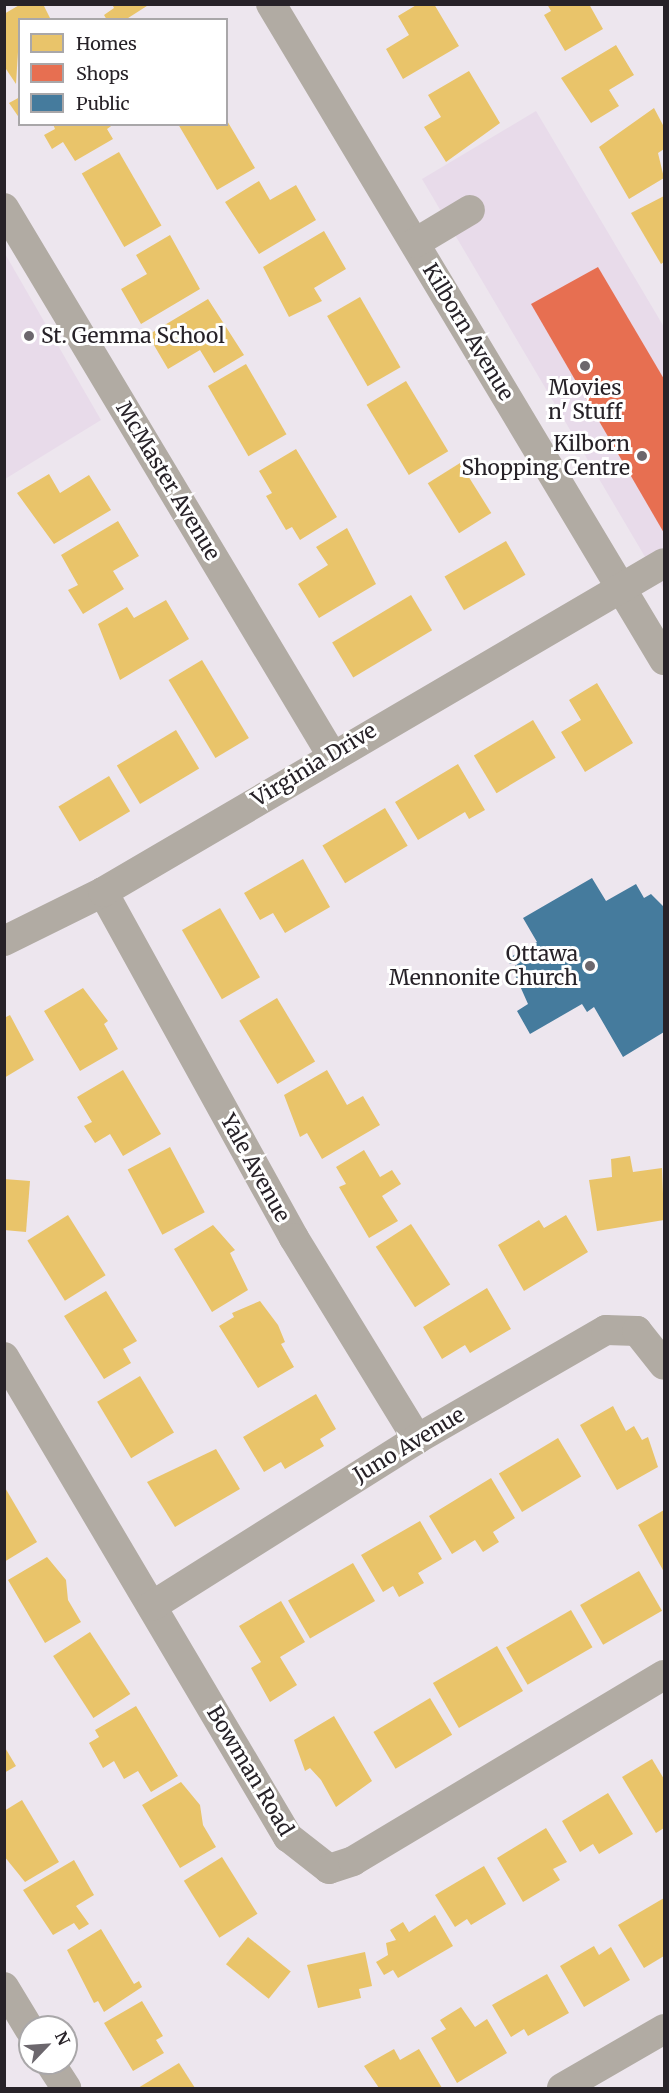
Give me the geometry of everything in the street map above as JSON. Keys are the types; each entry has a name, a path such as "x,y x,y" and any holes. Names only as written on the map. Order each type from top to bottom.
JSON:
{"street":[{"name":"Kilborn Avenue","path":"271,4 664,660"},
{"name":"McMaster Avenue","path":"4,208 331,754"},
{"path":"415,243 470,210"},
{"name":"Virginia Drive","path":"4,941 103,892 331,754 664,563"},
{"name":"Yale Avenue","path":"103,892 294,1238 417,1439"},
{"name":"Juno Avenue","path":"152,1606 417,1439 606,1330 637,1331 664,1365"},
{"name":"Bowman Road","path":"4,1357 288,1837 329,1869 352,1861 664,1675"},
{"path":"4,1988 21,2015"},
{"path":"562,2088 664,2029"},
{"path":"58,2075 66,2088"}],"shaded area":[{"path":"536,111 664,327 664,589 422,179"},
{"name":"St. Gemma School","path":"4,252 101,420 5,479 4,479"}],"building: Homes":[{"path":"21,4 43,4 50,18 18,18 16,84 4,66 4,14"},
{"path":"112,4 150,4 128,18 106,18 104,15 114,8"},
{"path":"418,4 434,4 459,46 403,79 386,49 409,35 398,16"},
{"path":"547,4 589,4 603,29 565,51 544,15 551,11"},
{"path":"616,45 634,75 609,90 619,106 591,123 561,78"},
{"path":"469,71 500,123 446,162 424,127 441,117 428,95"},
{"path":"18,98 18,116 9,103"},
{"path":"654,108 664,127 664,149 658,153 664,178 629,199 599,147"},
{"path":"228,122 255,168 217,190 179,126 228,126"},
{"path":"54,126 111,126 107,129 113,139 75,161 63,142 52,149 44,135 55,129"},
{"path":"119,152 162,226 124,247 82,174"},
{"path":"259,181 270,200 296,185 316,220 259,254 225,202"},
{"path":"664,196 664,262 661,264 631,213"},
{"path":"324,231 346,269 314,288 322,301 289,317 263,267"},
{"path":"170,235 200,289 141,324 121,289 147,274 136,255"},
{"path":"360,297 400,367 368,386 327,316"},
{"path":"208,299 244,355 214,373 200,350 168,369 148,335"},
{"path":"246,364 286,434 248,456 208,386"},
{"path":"406,381 448,451 409,475 367,405"},
{"path":"296,449 337,517 300,540 292,527 286,530 266,496 272,493 259,471"},
{"path":"460,463 491,513 459,533 428,483"},
{"path":"49,474 60,493 89,475 111,510 54,544 17,493"},
{"path":"118,521 139,556 113,571 124,589 83,614 68,590 78,585 61,555"},
{"path":"347,528 376,584 319,618 298,584 328,565 316,547"},
{"path":"506,541 526,575 464,610 445,576"},
{"path":"411,595 432,630 353,678 332,642"},
{"path":"166,600 189,639 120,680 98,624 127,607 134,618"},
{"path":"202,660 249,738 215,758 169,680"},
{"path":"597,683 633,743 585,772 561,732 581,720 569,700"},
{"path":"533,720 556,758 497,793 474,756"},
{"path":"176,730 199,769 140,804 117,766"},
{"path":"458,764 485,810 469,819 465,812 418,840 395,802"},
{"path":"109,776 130,811 80,842 58,806"},
{"path":"385,808 408,846 345,883 322,846"},
{"path":"303,859 330,907 285,933 273,913 260,920 244,893"},
{"path":"220,908 260,977 222,999 182,930"},
{"path":"83,988 108,1021 104,1024 118,1049 80,1071 44,1011"},
{"path":"277,998 315,1061 277,1084 239,1021"},
{"path":"10,1015 34,1060 4,1078 4,1018"},
{"path":"123,1070 161,1134 123,1156 110,1134 95,1143 84,1126 92,1122 77,1097"},
{"path":"327,1070 347,1105 363,1096 380,1125 322,1159 307,1133 300,1137 284,1095"},
{"path":"170,1147 205,1212 162,1235 128,1170"},
{"path":"364,1150 380,1177 392,1170 401,1184 382,1196 398,1221 369,1238 339,1187 346,1184 336,1167"},
{"path":"630,1156 633,1172 662,1168 664,1220 597,1231 589,1180 612,1177 611,1159"},
{"path":"4,1179 30,1181 26,1232 4,1230"},
{"path":"68,1215 106,1275 65,1301 27,1240"},
{"path":"566,1215 588,1252 524,1291 498,1245 539,1220 544,1228"},
{"path":"411,1224 450,1284 415,1307 376,1247"},
{"path":"213,1225 235,1250 230,1253 248,1290 212,1312 174,1249"},
{"path":"487,1288 511,1329 470,1353 465,1345 442,1359 423,1327"},
{"path":"106,1291 137,1341 123,1349 131,1363 104,1379 64,1316"},
{"path":"260,1301 278,1325 285,1342 281,1344 294,1367 258,1388 219,1326 234,1317 232,1313"},
{"path":"140,1376 174,1433 131,1458 97,1402"},
{"path":"316,1394 336,1429 320,1439 324,1446 285,1469 281,1462 264,1472 243,1437"},
{"path":"613,1406 626,1431 634,1426 642,1440 648,1437 658,1467 617,1490 580,1425"},
{"path":"558,1438 581,1477 522,1512 499,1474"},
{"path":"216,1449 240,1489 175,1527 147,1482"},
{"path":"491,1478 515,1518 493,1532 499,1542 483,1552 475,1540 452,1554 429,1516"},
{"path":"4,1486 37,1542 4,1562"},
{"path":"664,1510 664,1572 638,1525"},
{"path":"420,1521 442,1559 418,1573 424,1583 399,1597 393,1586 383,1592 361,1555"},
{"path":"47,1557 66,1580 68,1600 81,1622 45,1643 8,1580"},
{"path":"353,1563 375,1601 310,1639 288,1600"},
{"path":"639,1571 662,1611 603,1645 580,1605"},
{"path":"281,1601 305,1642 280,1657 297,1685 270,1702 251,1668 261,1662 239,1626"},
{"path":"571,1610 592,1647 528,1685 506,1648"},
{"path":"90,1632 130,1694 93,1718 53,1656"},
{"path":"497,1646 523,1691 459,1728 433,1683"},
{"path":"430,1698 452,1735 396,1769 373,1732"},
{"path":"136,1706 178,1776 151,1792 138,1771 124,1779 114,1761 103,1768 89,1743 99,1737 95,1730"},
{"path":"334,1716 372,1781 336,1807 321,1780 310,1768 305,1771 294,1740"},
{"path":"4,1746 16,1766 4,1773"},
{"path":"652,1759 664,1779 664,1828 656,1833 622,1777"},
{"path":"181,1782 200,1805 203,1825 216,1847 180,1868 142,1805"},
{"path":"608,1793 633,1834 599,1854 593,1844 580,1852 562,1821"},
{"path":"22,1800 59,1862 25,1882 4,1856 4,1811"},
{"path":"546,1828 567,1862 553,1869 560,1880 523,1902 497,1858"},
{"path":"222,1857 258,1914 219,1938 184,1881"},
{"path":"74,1860 94,1895 76,1906 89,1924 79,1930 74,1923 53,1935 23,1890"},
{"path":"484,1866 506,1904 471,1925 467,1919 455,1927 435,1895"},
{"path":"664,1898 664,1956 644,1968 618,1925"},
{"path":"435,1915 453,1946 398,1978 393,1970 384,1975 376,1962 388,1955 386,1943 396,1940 390,1930 403,1922 409,1932"},
{"path":"101,1929 134,1984 139,1981 142,1987 104,2012 98,2001 94,2003 67,1950"},
{"path":"248,1937 291,1972 269,1999 226,1964"},
{"path":"594,1946 599,1955 611,1947 630,1980 584,2007 560,1966"},
{"path":"365,1952 372,1986 359,1989 361,1998 318,2008 307,1965"},
{"path":"547,1974 569,2013 528,2036 524,2029 511,2037 492,2005"},
{"path":"142,2001 163,2036 156,2040 164,2053 133,2071 104,2023"},
{"path":"461,2007 475,2027 487,2019 507,2053 457,2083 431,2038 446,2029 440,2020"},
{"path":"394,2049 400,2060 419,2049 442,2088 379,2088 364,2066"},
{"path":"179,2063 195,2088 138,2088"}],"building: Shops":[{"name":"Kilborn Shopping Centre","path":"598,267 664,379 664,533 531,304"}],"building: Public":[{"name":"Ottawa Mennonite Church","path":"592,878 606,901 636,884 644,898 651,894 664,907 664,1032 623,1057 594,1007 587,1012 582,1004 530,1034 517,1011 528,1004 512,968 522,961 510,964 507,959 537,942 523,918"}],"place":[{"name":"St. Gemma School","path":"29,336"},
{"name":"Movies n' Stuff","path":"585,366"},
{"name":"Kilborn Shopping Centre","path":"642,456"},
{"name":"Ottawa Mennonite Church","path":"590,966"}]}
